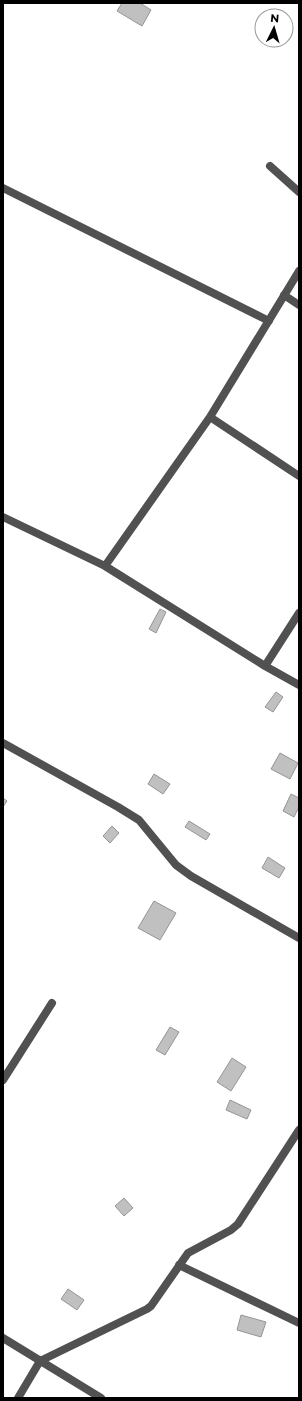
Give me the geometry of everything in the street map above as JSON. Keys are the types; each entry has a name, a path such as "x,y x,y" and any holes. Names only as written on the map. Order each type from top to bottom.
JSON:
{"street":[{"path":"270,166 299,192"},
{"path":"3,188 269,321"},
{"path":"105,566 210,417 299,271"},
{"path":"284,295 299,305"},
{"path":"210,417 299,476"},
{"path":"3,517 105,566 264,666 299,685"},
{"path":"264,666 299,613"},
{"path":"3,743 139,820 176,865 190,876 299,938"},
{"path":"3,1080 52,1003"},
{"path":"18,1398 40,1361 147,1310 152,1306 188,1253 231,1230 238,1224 299,1130"},
{"path":"179,1265 299,1323"},
{"path":"3,1338 101,1398"}],"building":[{"path":"122,3 140,3 151,10 142,26 117,11"},
{"path":"160,609 166,612 156,633 149,629"},
{"path":"276,692 283,697 273,712 265,707"},
{"path":"280,753 298,763 290,779 271,769"},
{"path":"154,774 170,784 163,794 148,784"},
{"path":"291,794 299,798 299,807 294,817 283,811"},
{"path":"3,798 7,801 3,807"},
{"path":"189,821 210,834 206,840 185,827"},
{"path":"112,826 119,833 110,843 103,836"},
{"path":"268,857 285,868 279,878 262,868"},
{"path":"154,901 176,913 160,940 138,928"},
{"path":"170,1027 179,1032 165,1055 156,1050"},
{"path":"232,1058 246,1067 231,1091 217,1082"},
{"path":"230,1100 251,1110 247,1119 226,1110"},
{"path":"124,1198 133,1208 124,1216 115,1206"},
{"path":"68,1289 84,1300 77,1310 61,1299"},
{"path":"241,1315 266,1322 261,1337 237,1330"}]}
